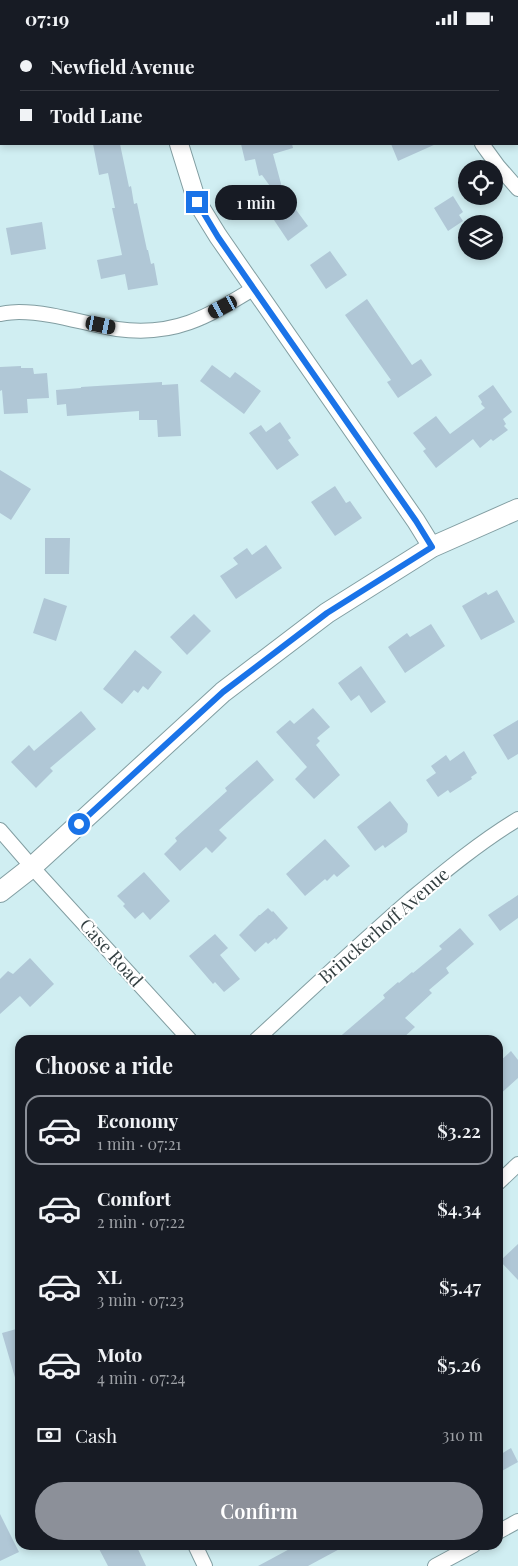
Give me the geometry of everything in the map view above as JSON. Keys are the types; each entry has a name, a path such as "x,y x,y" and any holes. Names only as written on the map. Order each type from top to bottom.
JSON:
{"main road":[{"path":"0,892 32,867 223,692 327,613 432,547 518,509"}],"street":[{"path":"179,145 197,202 218,237 416,521 432,547"},
{"path":"483,145 518,189"},
{"path":"0,314 19,311 52,315 117,329 147,331 175,327 201,319 254,289"},
{"name":"Brinckerhoff Avenue","path":"261,1035 380,926 431,883 471,851 518,819"},
{"name":"Case Road","path":"0,830 185,1035"},
{"path":"503,1178 518,1164"},
{"path":"503,1529 518,1521"},
{"path":"197,1550 204,1566"},
{"path":"435,1566 465,1550"}],"building":[{"path":"93,145 120,145 129,187 131,186 134,204 137,203 147,250 151,264 154,263 158,285 128,290 125,274 101,279 97,260 122,255 112,208 115,208 108,173 99,175"},
{"path":"241,145 292,145 293,148 273,154 287,206 291,203 308,226 288,241 272,217 285,207 262,175 259,176 255,159 245,161"},
{"path":"391,145 434,145 398,161"},
{"path":"453,196 463,212 458,215 458,224 448,231 434,208"},
{"path":"42,222 46,249 11,255 6,228"},
{"path":"330,251 347,275 326,289 310,265"},
{"path":"367,299 412,365 421,359 432,375 398,398 387,382 391,380 345,315"},
{"path":"212,365 230,378 235,372 261,391 244,414 200,381"},
{"path":"21,366 21,368 33,368 34,374 47,373 49,398 27,399 28,413 4,414 2,390 0,391 0,367"},
{"path":"162,382 162,385 178,384 181,436 158,437 157,420 139,420 139,411 67,416 66,404 57,405 56,390"},
{"path":"493,385 512,412 503,419 506,424 504,426 508,430 493,441 491,439 480,448 473,439 436,468 423,451 426,449 413,433 436,416 450,434 485,408 478,396"},
{"path":"280,422 291,438 288,440 299,455 277,470 249,433 261,425 266,432"},
{"path":"0,470 31,489 11,520 0,513"},
{"path":"335,486 346,503 350,501 362,518 335,536 311,502"},
{"path":"45,538 70,538 69,574 45,574"},
{"path":"266,545 282,568 236,599 220,576 238,564 233,558 247,548 252,555"},
{"path":"497,590 515,622 481,640 462,606 486,592 488,595"},
{"path":"44,598 67,606 56,641 33,633"},
{"path":"194,614 211,631 187,655 170,637"},
{"path":"431,624 445,646 405,673 388,647 407,633 410,637"},
{"path":"135,650 162,672 148,690 143,686 138,693 134,690 122,704 103,689"},
{"path":"361,666 386,702 371,713 359,695 351,701 338,683"},
{"path":"313,708 330,727 317,738 320,741 316,745 340,775 314,799 295,779 307,767 276,732 290,720 294,724"},
{"path":"81,711 96,729 50,768 53,771 36,788 11,762 29,745 34,751"},
{"path":"518,720 518,754 508,760 493,735"},
{"path":"464,751 477,773 471,777 472,779 450,793 448,790 438,797 426,780 436,773 431,766 446,755 450,761"},
{"path":"257,760 274,780 219,830 227,838 212,853 206,847 180,871 164,854 177,841 175,838 227,791 225,788"},
{"path":"390,801 408,824 407,832 385,848 383,845 375,851 357,827"},
{"path":"325,839 350,866 337,877 334,874 327,881 325,879 305,896 286,874"},
{"path":"144,872 170,901 150,920 143,912 135,919 117,896"},
{"path":"518,895 518,918 500,931 488,915"},
{"path":"268,908 288,928 276,940 275,938 268,944 266,942 255,952 239,935"},
{"path":"460,928 474,944 446,968 449,973 429,990 432,993 405,1018 415,1027 406,1035 342,1035 385,998 383,995 398,982 413,973 442,949 439,946"},
{"path":"215,934 228,948 220,955 240,979 224,992 215,982 213,984 189,956"},
{"path":"30,958 54,984 30,1007 20,996 0,1014 0,979 8,971 13,974"},
{"path":"511,1051 518,1060 518,1078 503,1092 503,1058"},
{"path":"518,1244 518,1280 503,1264 503,1258"},
{"path":"15,1329 15,1378 2,1333"},
{"path":"511,1448 518,1462 503,1470 503,1453"},
{"path":"0,1514 15,1544 15,1550 19,1552 0,1561"},
{"path":"100,1550 138,1550 146,1566 108,1566"},
{"path":"288,1550 338,1550 308,1566 258,1566"}],"route":[{"path":"79,824 223,692 327,613 432,547 416,521 218,237 197,202"}]}
